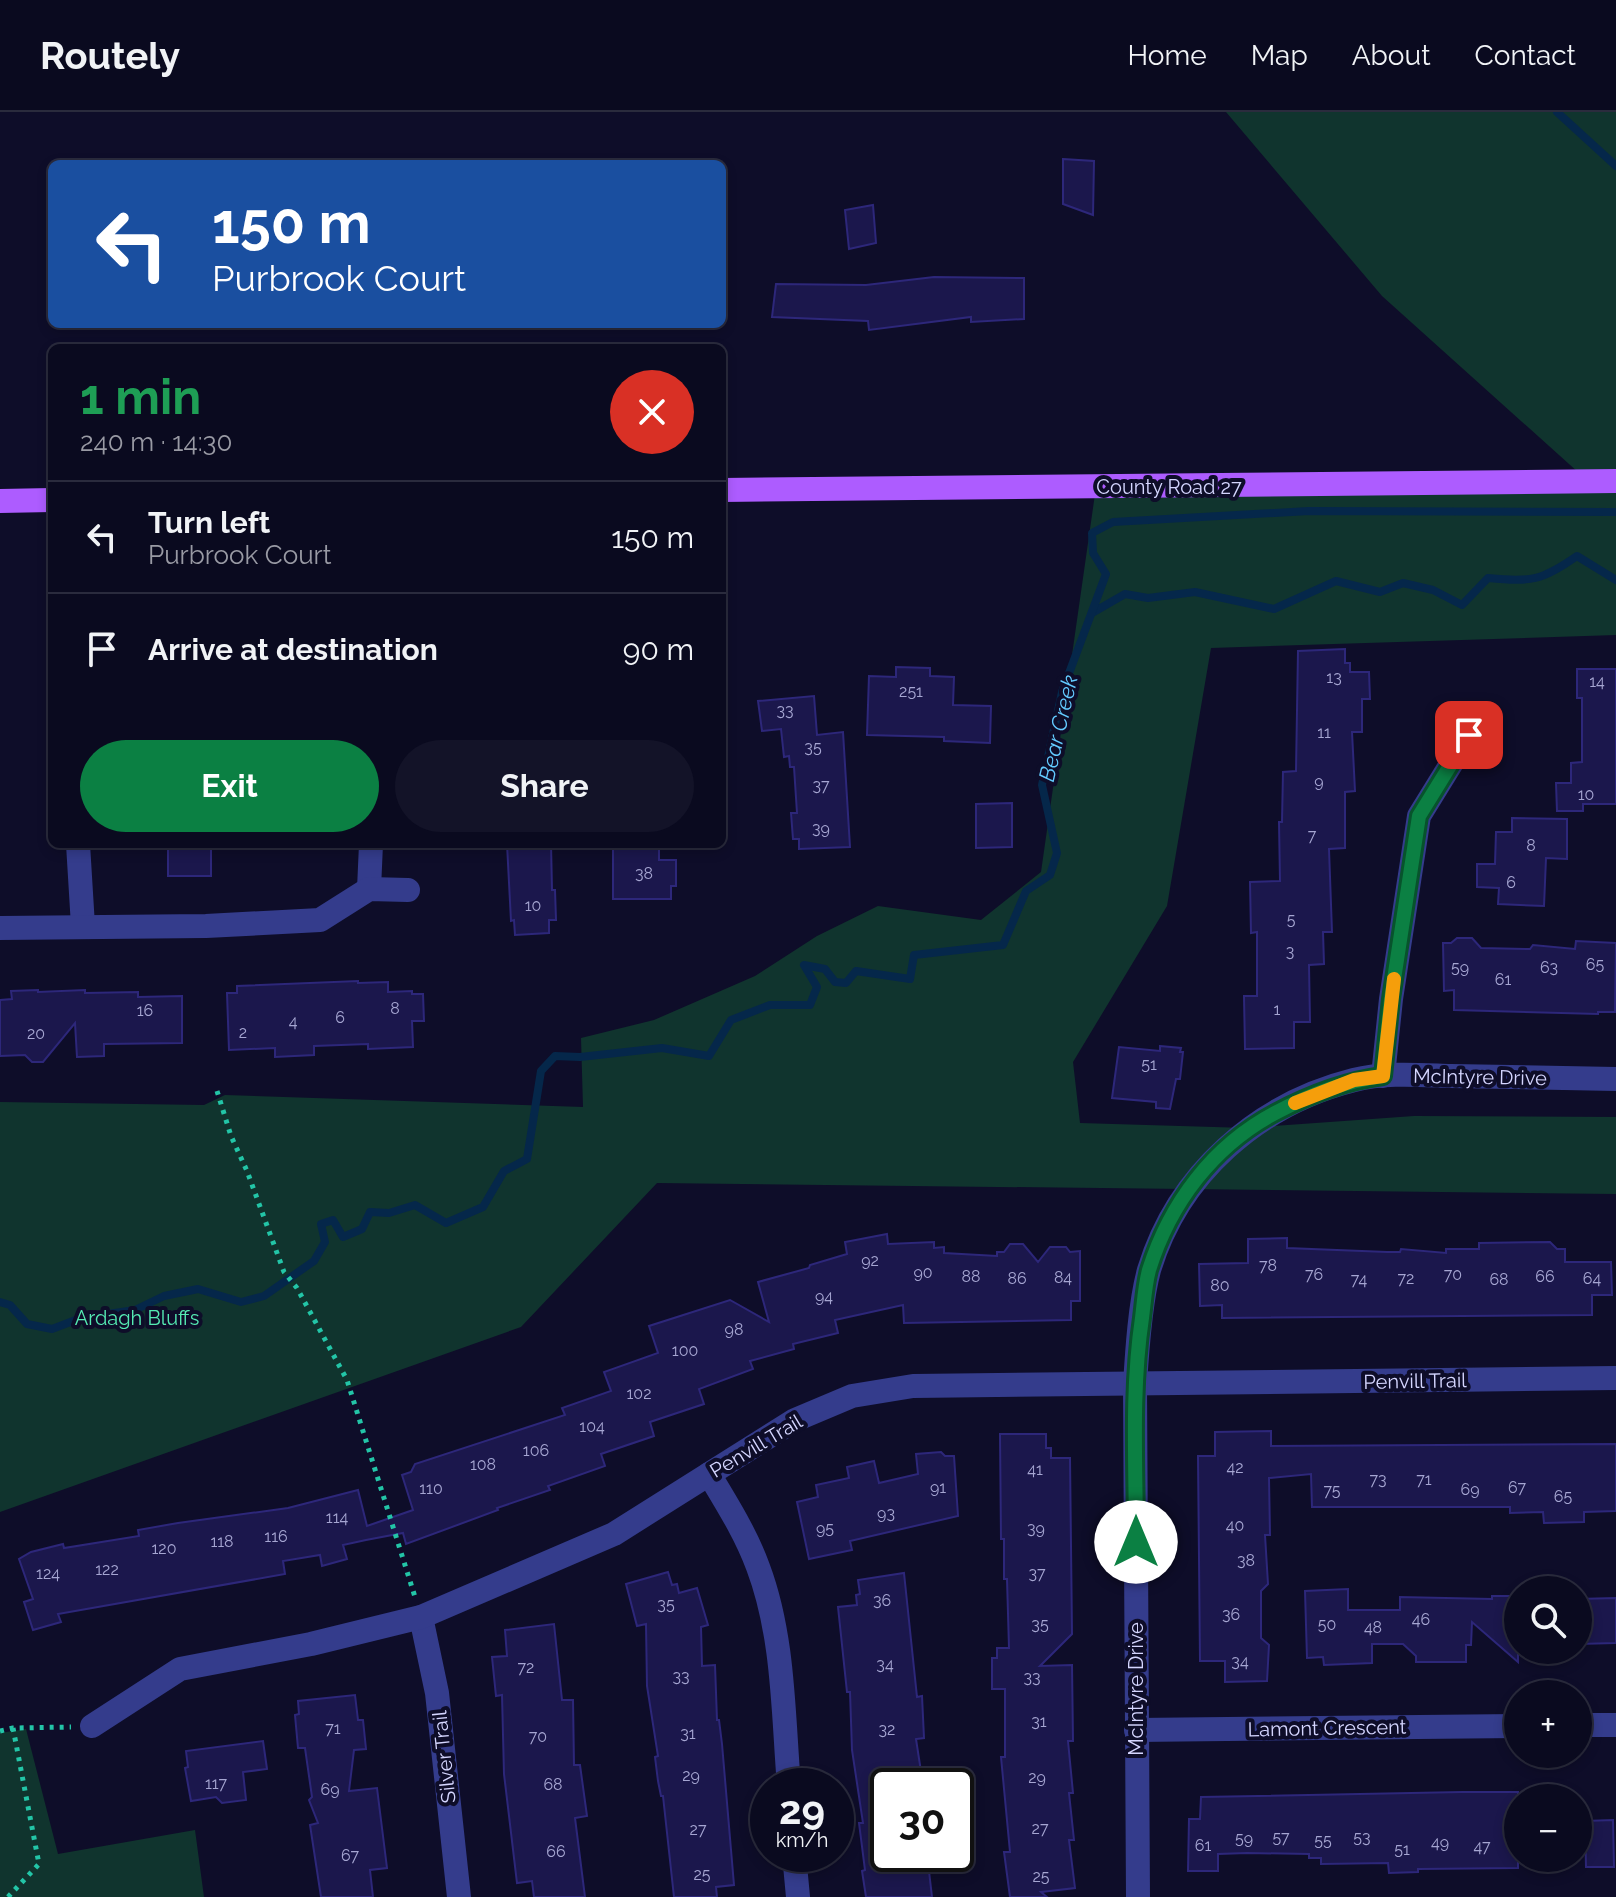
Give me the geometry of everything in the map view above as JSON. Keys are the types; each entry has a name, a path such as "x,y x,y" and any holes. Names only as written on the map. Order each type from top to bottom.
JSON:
{"main road":[{"name":"County Road 27","path":"726,490 1616,481"},
{"path":"0,501 48,500"}],"street":[{"path":"1383,1076 1391,999 1419,816 1469,735"},
{"path":"78,848 83,926"},
{"path":"369,889 371,848"},
{"path":"0,928 206,926 320,920 369,889 408,890"},
{"name":"McIntyre Drive","path":"1138,1897 1135,1385 1149,1271 1166,1228 1187,1190 1213,1159 1247,1128 1300,1100 1354,1080 1383,1076 1616,1079"},
{"name":"Penvill Trail","path":"92,1726 180,1669 311,1644 421,1617 614,1534 795,1420 852,1396 913,1386 1616,1378"},
{"path":"709,1474 743,1530 770,1604 777,1642 788,1768"},
{"name":"Silver Trail","path":"421,1617 437,1693 459,1897"},
{"path":"1592,1725 1616,1725"},
{"name":"Lamont Crescent","path":"1136,1730 1504,1726"},
{"path":"796,1872 798,1897"}],"path":[{"path":"217,1091 231,1136 284,1272 297,1288 347,1380 421,1617"},
{"path":"0,1731 92,1726"},
{"path":"8,1897 39,1864 13,1728"}],"green space":[{"name":"Ardagh Bluffs","path":"1226,112 1616,112 1616,635 1211,648 1167,906 1073,1062 1080,1123 1247,1128 1414,1116 1616,1117 1616,1194 657,1183 521,1327 0,1512 0,1102 204,1105 225,1095 583,1107 581,1038 654,1020 755,976 817,936 878,906 981,920 1041,872 1096,487 1589,482 1382,296"},
{"path":"26,1729 58,1854 195,1830 204,1897 0,1897 0,1733"}],"building":[{"path":"1063,159 1094,161 1093,215 1063,204"},
{"path":"873,205 876,243 849,249 845,210"},
{"path":"934,277 1024,278 1024,319 971,322 971,317 869,330 868,321 772,317 776,284 866,285"},
{"path":"1345,649 1345,663 1350,663 1350,672 1369,672 1370,699 1362,699 1362,732 1352,732 1355,791 1345,792 1345,848 1329,849 1332,932 1323,932 1324,964 1309,965 1310,1022 1294,1022 1294,1048 1245,1049 1244,996 1257,996 1257,932 1251,933 1250,882 1280,881 1279,822 1282,822 1283,772 1296,771 1298,651"},
{"path":"896,667 930,668 930,676 954,677 953,705 991,706 990,743 944,741 944,737 867,735 869,676 896,677"},
{"path":"1577,669 1616,669 1616,804 1583,804 1583,811 1557,811 1556,783 1571,783 1571,763 1582,762 1582,698 1577,698"},
{"path":"814,696 817,735 843,732 850,847 799,849 799,839 793,839 791,813 797,813 794,767 790,767 789,756 784,757 781,729 762,731 758,701"},
{"path":"1012,803 1012,847 976,848 976,804"},
{"path":"1512,818 1567,819 1567,859 1546,858 1544,906 1498,904 1499,888 1477,887 1477,864 1495,864 1496,832 1512,832"},
{"path":"168,848 211,848 211,876 168,876"},
{"path":"507,848 551,848 556,920 549,920 549,933 515,935 514,920 511,921"},
{"path":"613,848 659,848 659,860 676,860 676,886 671,886 671,899 613,899"},
{"path":"1457,938 1472,938 1481,948 1530,949 1533,945 1575,949 1576,941 1616,943 1615,1012 1454,1010 1454,990 1444,991 1443,943 1451,943"},
{"path":"388,982 388,992 423,994 424,1021 412,1021 413,1047 368,1049 368,1044 314,1046 314,1055 275,1057 275,1048 229,1050 227,993 237,993 237,986"},
{"path":"11,991 138,992 138,997 182,996 182,1043 104,1044 104,1056 77,1057 75,1023 43,1062 32,1062 25,1055 0,1056 0,1000 12,999"},
{"path":"1160,1046 1181,1048 1180,1052 1183,1052 1180,1079 1176,1079 1170,1109 1156,1108 1156,1102 1112,1098 1119,1047 1160,1051"},
{"path":"887,1234 888,1244 934,1242 934,1248 944,1247 944,1253 997,1256 997,1252 1004,1252 1010,1244 1023,1244 1038,1262 1050,1247 1080,1251 1080,1301 1071,1301 1071,1320 904,1323 903,1305 835,1320 838,1333 793,1344 794,1349 750,1361 753,1369 699,1389 704,1404 650,1422 654,1436 601,1454 605,1466 548,1486 550,1490 406,1544 403,1533 343,1545 347,1559 322,1566 320,1555 283,1561 285,1574 58,1614 61,1622 33,1630 24,1602 33,1599 19,1559 31,1552 63,1544 64,1548 139,1536 138,1530 178,1523 288,1508 358,1490 367,1526 413,1510 402,1475 411,1472 415,1464 565,1415 562,1408 611,1391 604,1372 658,1353 649,1326 730,1300 769,1322 758,1282 847,1254 845,1242"},
{"path":"1287,1238 1287,1248 1387,1252 1400,1252 1401,1249 1446,1253 1446,1249 1479,1249 1479,1243 1550,1242 1557,1249 1565,1249 1565,1262 1611,1262 1612,1295 1592,1295 1592,1315 1222,1318 1222,1305 1200,1306 1199,1264 1248,1263 1248,1239"},
{"path":"1271,1431 1271,1446 1616,1444 1616,1511 1584,1512 1584,1522 1544,1523 1543,1512 1510,1513 1510,1507 1312,1507 1311,1474 1269,1478 1270,1535 1265,1535 1268,1584 1261,1591 1261,1638 1269,1645 1267,1681 1225,1682 1225,1661 1200,1661 1198,1456 1215,1456 1215,1432"},
{"path":"1000,1434 1046,1434 1046,1448 1051,1448 1051,1458 1070,1458 1072,1634 1040,1666 1072,1665 1073,1741 1068,1741 1074,1840 1069,1840 1075,1888 1041,1892 1047,1897 1010,1897 1004,1852 1010,1852 1001,1757 1005,1757 1005,1689 992,1689 992,1658 997,1658 997,1648 1009,1648 1007,1579 1004,1579 1004,1539 1001,1539"},
{"path":"941,1452 945,1456 954,1456 958,1516 850,1541 852,1550 809,1559 797,1502 818,1497 816,1485 849,1478 847,1467 874,1461 879,1483 918,1474 916,1454"},
{"path":"668,1572 672,1585 677,1584 679,1593 697,1588 708,1625 701,1627 702,1666 715,1665 717,1720 722,1744 734,1885 716,1887 717,1897 674,1897 647,1686 646,1624 637,1626 626,1584"},
{"path":"904,1573 917,1697 922,1696 924,1738 916,1739 920,1768 870,1768 870,1872 929,1872 932,1897 866,1897 859,1823 863,1823 852,1750 850,1692 847,1692 838,1607 857,1605 856,1595 860,1594 858,1580"},
{"path":"1348,1589 1348,1610 1400,1610 1400,1597 1492,1599 1492,1596 1504,1596 1504,1650 1472,1622 1471,1645 1466,1645 1466,1662 1416,1662 1416,1656 1403,1644 1372,1644 1372,1663 1324,1665 1323,1657 1307,1658 1305,1591"},
{"path":"1616,1598 1616,1643 1592,1644 1592,1599"},
{"path":"554,1624 562,1700 573,1700 574,1765 580,1765 587,1816 575,1818 585,1897 534,1897 532,1881 517,1883 504,1774 502,1695 496,1696 492,1657 507,1656 505,1630"},
{"path":"355,1695 358,1720 363,1720 366,1749 354,1750 349,1791 377,1788 387,1868 370,1870 373,1897 321,1897 310,1825 318,1823 309,1800 312,1797 305,1748 298,1748 295,1715 299,1714 298,1701"},
{"path":"263,1741 267,1769 243,1772 246,1800 222,1803 216,1797 191,1801 185,1768 188,1767 186,1751"},
{"path":"1504,1792 1504,1868 1418,1869 1418,1872 1389,1873 1388,1863 1321,1864 1321,1858 1309,1858 1309,1854 1247,1853 1218,1854 1218,1871 1188,1871 1189,1819 1200,1819 1201,1797"},
{"path":"1613,1820 1614,1867 1592,1867 1592,1821"}],"waterway":[{"path":"1557,112 1616,166"},
{"name":"Bear Creek","path":"0,1302 10,1305 27,1324 52,1329 81,1318 135,1310 164,1296 198,1289 241,1302 264,1296 314,1261 325,1242 321,1224 333,1220 343,1237 362,1229 370,1212 389,1213 415,1205 446,1223 483,1207 504,1171 527,1159 541,1071 555,1056 580,1057 662,1048 709,1056 731,1020 770,1005 810,1005 817,987 804,965 825,969 835,982 846,983 856,971 910,979 914,955 1003,945 1026,891 1050,875 1057,853 1042,785 1062,692 1106,574 1093,553 1092,533 1113,522 1309,511 1616,512"},
{"path":"1092,613 1125,594 1148,598 1195,592 1274,609 1336,581 1380,592 1403,583 1433,590 1462,605 1488,578 1536,578 1577,556 1616,580"}],"slow traffic":[{"path":"1295,1103 1354,1080 1383,1076 1394,979"}],"route":[{"path":"1136,1542 1137,1350 1149,1271 1166,1228 1187,1190 1213,1159 1247,1128 1300,1100 1354,1080 1383,1076 1391,999 1419,816 1469,735"}]}
